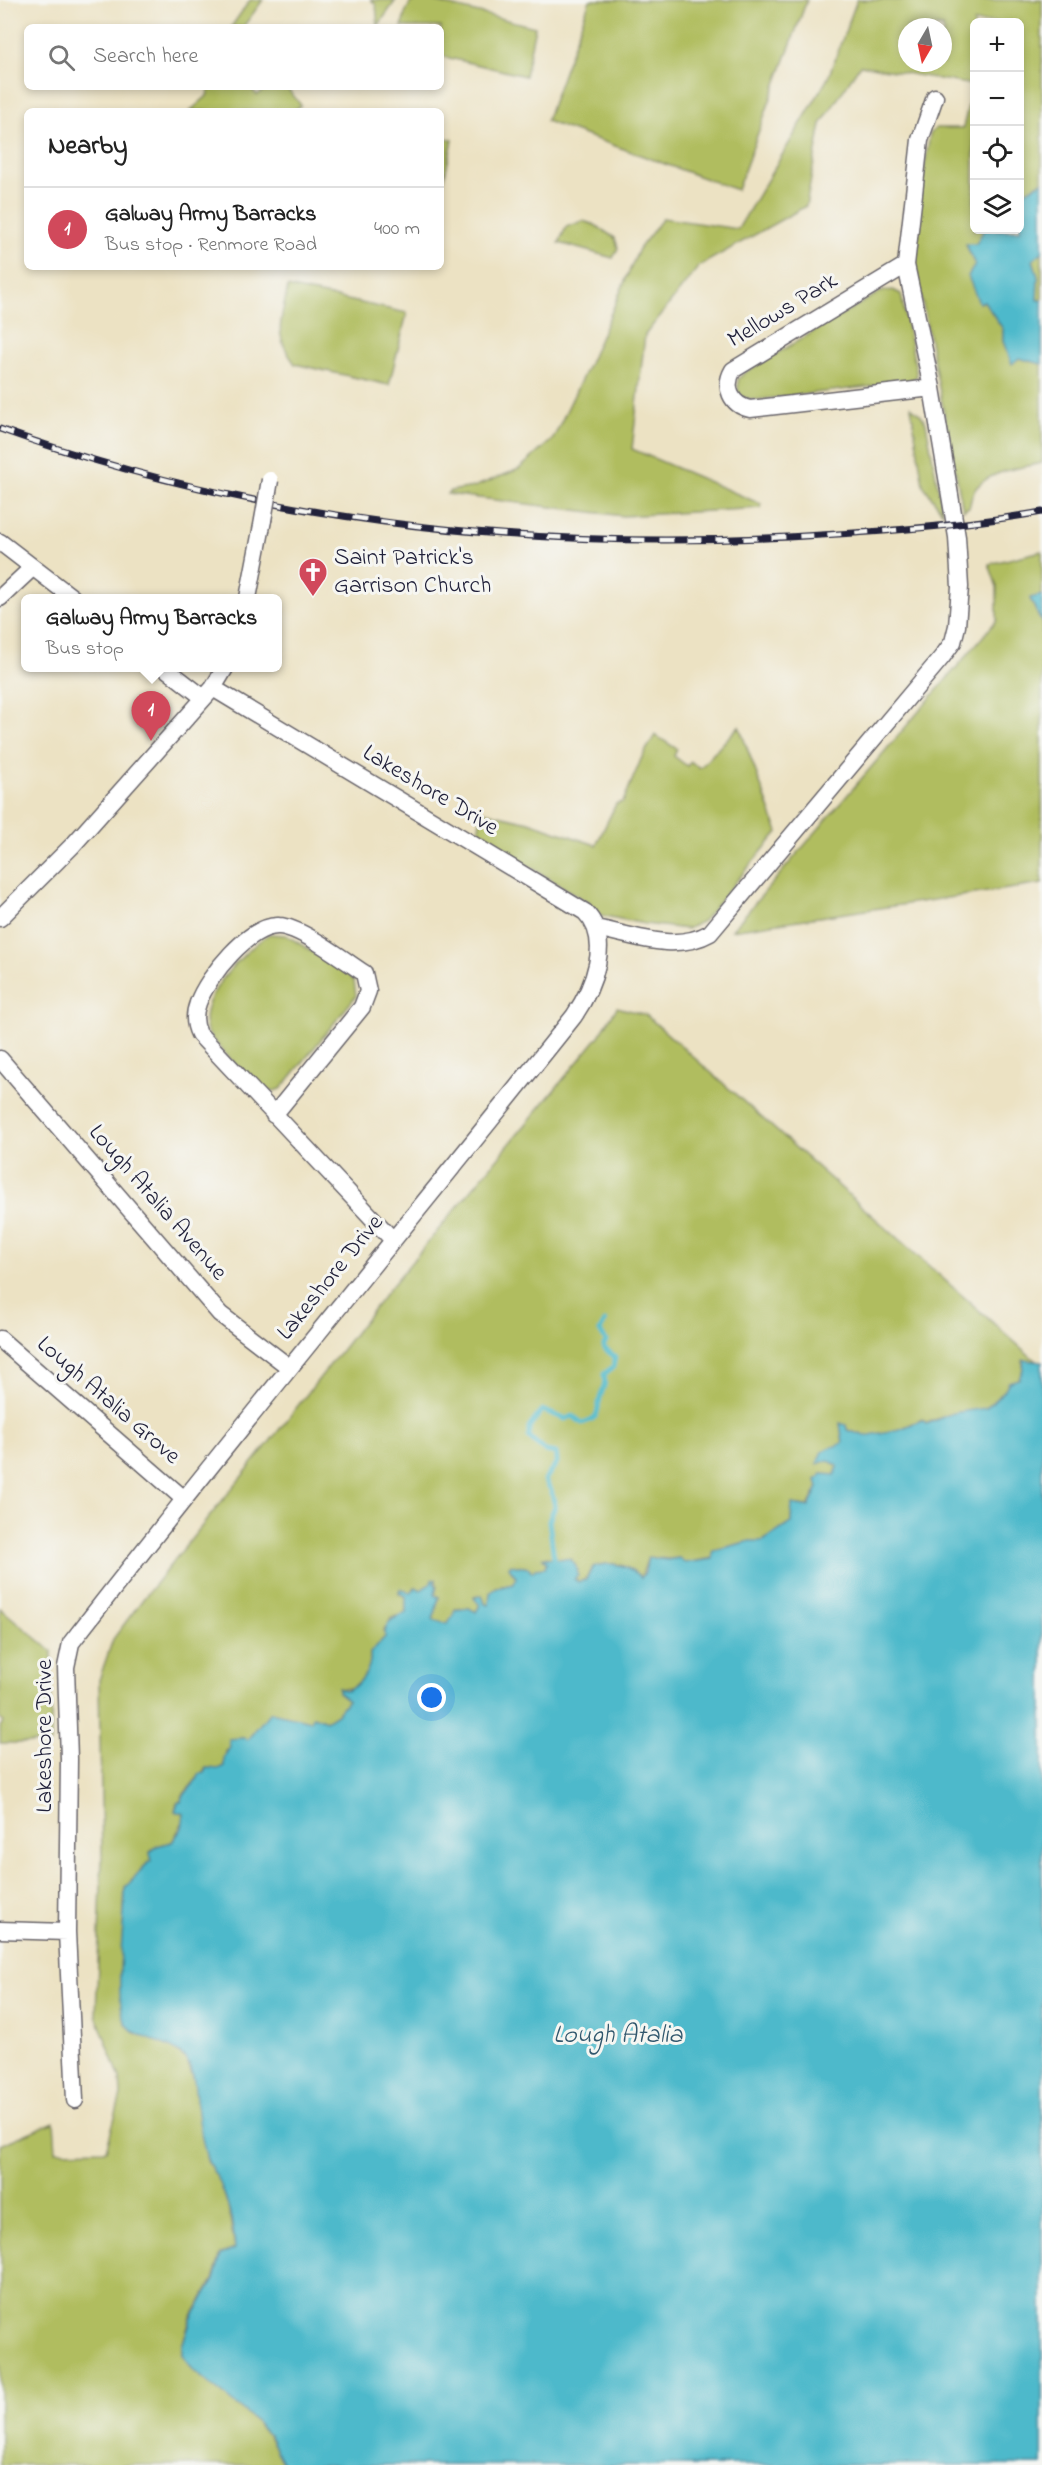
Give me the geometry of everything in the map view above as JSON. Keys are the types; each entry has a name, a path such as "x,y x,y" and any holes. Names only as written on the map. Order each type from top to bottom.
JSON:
{"street":[{"path":"596,928 671,943 692,941 710,933 942,657 955,636 960,599 956,528 932,388 906,265 920,140 935,97"},
{"name":"Mellows Park","path":"906,265 733,370 729,376 730,392 736,404 750,409 932,388"},
{"path":"249,594 270,480"},
{"path":"0,542 68,594"},
{"path":"0,598 32,568"},
{"name":"Lakeshore Drive","path":"75,2100 67,1932 69,1759 66,1667 71,1643 289,1367 392,1239 427,1200 582,1004 593,982 597,967 596,928 585,912 172,672"},
{"path":"0,918 73,845 209,693 222,672"},
{"path":"274,1115 362,1007 368,991 364,974 299,932 280,926 262,928 239,947 202,994 195,1021 199,1034 274,1115 392,1239"},
{"name":"Lough Atalia Avenue","path":"0,1059 220,1314 289,1367"},
{"name":"Lough Atalia Grove","path":"0,1339 184,1499"},
{"path":"0,1930 67,1932"}],"green space":[{"path":"250,0 263,0 245,24 233,24"},
{"path":"371,0 396,0 379,24 376,5"},
{"path":"427,0 535,27 525,76 444,57 444,24 403,24 411,2"},
{"path":"590,0 807,0 737,190 546,121"},
{"path":"857,0 1042,0 1042,182 1024,193 1024,18 970,18 970,84 900,72 952,72 952,18 898,18 898,72 860,65 821,124 806,206 699,266 645,335 632,449 761,504 761,508 623,516 447,494 450,491 474,487 519,469 553,439 639,249 663,218 738,229 828,78"},
{"path":"208,90 253,90 257,95 264,90 288,90 301,105 297,108 193,108 207,96"},
{"path":"970,98 970,234 982,234 976,244 966,245 975,265 980,303 984,301 1003,329 1003,341 1012,363 1019,358 1042,364 1042,463 1004,472 985,480 973,493 969,507 963,510 913,255 915,225 930,134 936,128 963,128"},
{"path":"444,138 453,140 444,178"},
{"path":"583,221 595,225 615,238 618,248 613,258 559,243 566,227"},
{"path":"1042,252 1042,300 1037,300 1038,277 1033,260"},
{"path":"288,287 407,313 389,385 295,364 283,344 280,327"},
{"path":"893,290 901,294 916,370 917,376 909,382 755,400 742,397 738,392 738,379 744,373 880,292"},
{"path":"911,407 921,415 926,423 943,513 923,485"},
{"path":"1042,551 1042,595 1030,599 1042,624 1042,884 732,930 997,620 997,587 989,564"},
{"path":"739,726 778,832 703,921 687,929 600,915 589,903 482,837 479,829 481,811 529,822 596,845 616,804 623,802 642,757 655,735 677,749 674,756 687,766 691,762 700,768"},
{"path":"269,934 286,935 348,974 354,981 356,996 281,1089 274,1091 260,1090 231,1060 210,1036 205,1018 208,1005 224,977 248,951"},
{"path":"617,1007 646,1015 1036,1361 1023,1360 1023,1369 1019,1379 1009,1382 1004,1391 986,1408 977,1411 953,1413 927,1423 922,1419 900,1429 878,1435 866,1436 847,1430 846,1425 840,1423 843,1444 822,1451 818,1463 828,1460 838,1466 835,1475 822,1474 816,1480 818,1487 808,1506 792,1504 791,1523 763,1541 750,1541 713,1550 713,1558 685,1563 679,1558 648,1557 641,1577 630,1569 606,1564 593,1567 586,1579 579,1582 575,1579 578,1575 571,1559 543,1557 546,1563 545,1568 535,1569 534,1572 529,1568 511,1565 509,1567 516,1577 514,1584 496,1587 490,1593 489,1605 485,1604 482,1595 474,1597 480,1604 476,1612 469,1608 455,1609 447,1623 433,1621 439,1597 435,1595 436,1579 432,1579 431,1583 421,1590 415,1587 411,1593 400,1589 399,1594 407,1596 406,1613 391,1618 387,1628 384,1629 385,1637 370,1654 369,1667 362,1679 351,1687 338,1688 338,1692 348,1700 337,1714 326,1721 313,1716 311,1721 270,1712 247,1741 244,1738 229,1739 230,1747 226,1751 224,1766 218,1769 206,1768 183,1795 181,1801 177,1802 175,1811 183,1814 185,1818 172,1842 157,1846 150,1852 152,1861 144,1866 125,1887 120,1987 125,2022 135,2033 172,2047 187,2061 194,2079 207,2161 220,2182 228,2206 235,2249 221,2254 213,2280 190,2319 182,2346 182,2355 194,2371 248,2414 268,2436 284,2465 0,2465 0,2145 54,2122 56,2151 106,2150 121,2095 120,2078 96,2015 102,1857 99,1680 113,1639 390,1288 599,1036"},
{"path":"0,1608 52,1651 51,1743 0,1743 0,1727 3,1722 0,1719"}],"water":[{"path":"1042,182 1042,252 1033,260 1038,277 1037,300 1042,300 1042,364 1019,358 1012,364 1003,341 1003,329 984,301 979,303 968,276 975,265 966,244 976,244 982,234 1024,234 1024,193"},
{"path":"1042,595 1042,623 1030,598"},
{"name":"Lough Atalia","path":"1024,1360 1042,1362 1042,2465 284,2465 269,2436 248,2414 194,2371 182,2355 182,2346 191,2319 214,2280 221,2255 235,2249 232,2224 223,2191 207,2159 190,2066 181,2054 131,2029 122,2011 120,1977 125,1887 133,1881 144,1866 152,1861 150,1853 157,1846 172,1842 182,1828 184,1814 175,1811 178,1802 181,1802 200,1773 205,1772 206,1768 218,1769 224,1766 224,1757 230,1747 229,1739 244,1738 247,1740 270,1712 311,1721 313,1716 326,1721 337,1714 348,1700 338,1692 338,1688 346,1691 361,1680 369,1665 370,1653 385,1637 388,1624 406,1613 406,1596 399,1593 400,1589 411,1593 416,1587 421,1590 431,1583 432,1579 436,1580 434,1595 439,1597 433,1620 447,1624 455,1610 469,1608 476,1612 480,1605 474,1598 482,1595 485,1604 489,1605 490,1593 496,1588 514,1584 516,1577 510,1565 529,1568 533,1572 535,1569 545,1568 547,1563 543,1558 570,1559 576,1567 578,1576 574,1579 578,1582 586,1580 593,1567 606,1564 625,1567 641,1578 648,1558 668,1560 679,1558 685,1563 713,1559 713,1551 750,1541 763,1541 791,1523 792,1504 809,1507 818,1487 816,1480 822,1474 835,1475 838,1466 828,1460 817,1464 822,1451 843,1443 840,1423 846,1425 847,1430 865,1436 900,1429 922,1420 927,1424 953,1413 986,1408 1004,1391 1009,1382 1019,1379"}],"waterway":[{"path":"554,1558 549,1521 555,1506 551,1490 545,1480 557,1462 556,1453 545,1451 529,1437 529,1428 542,1410 565,1419 573,1416 582,1423 595,1417 604,1384 604,1374 613,1367 615,1357 603,1347 606,1341 600,1331 605,1322"}],"railway":[{"path":"0,429 99,462 200,488 302,509 405,524 508,534 612,539 717,540 904,529 987,521 1042,512"}],"place":[{"name":"Saint Patrick's Garrison Church","path":"313,598"},
{"name":"Galway Army Barracks","path":"151,741"}]}
